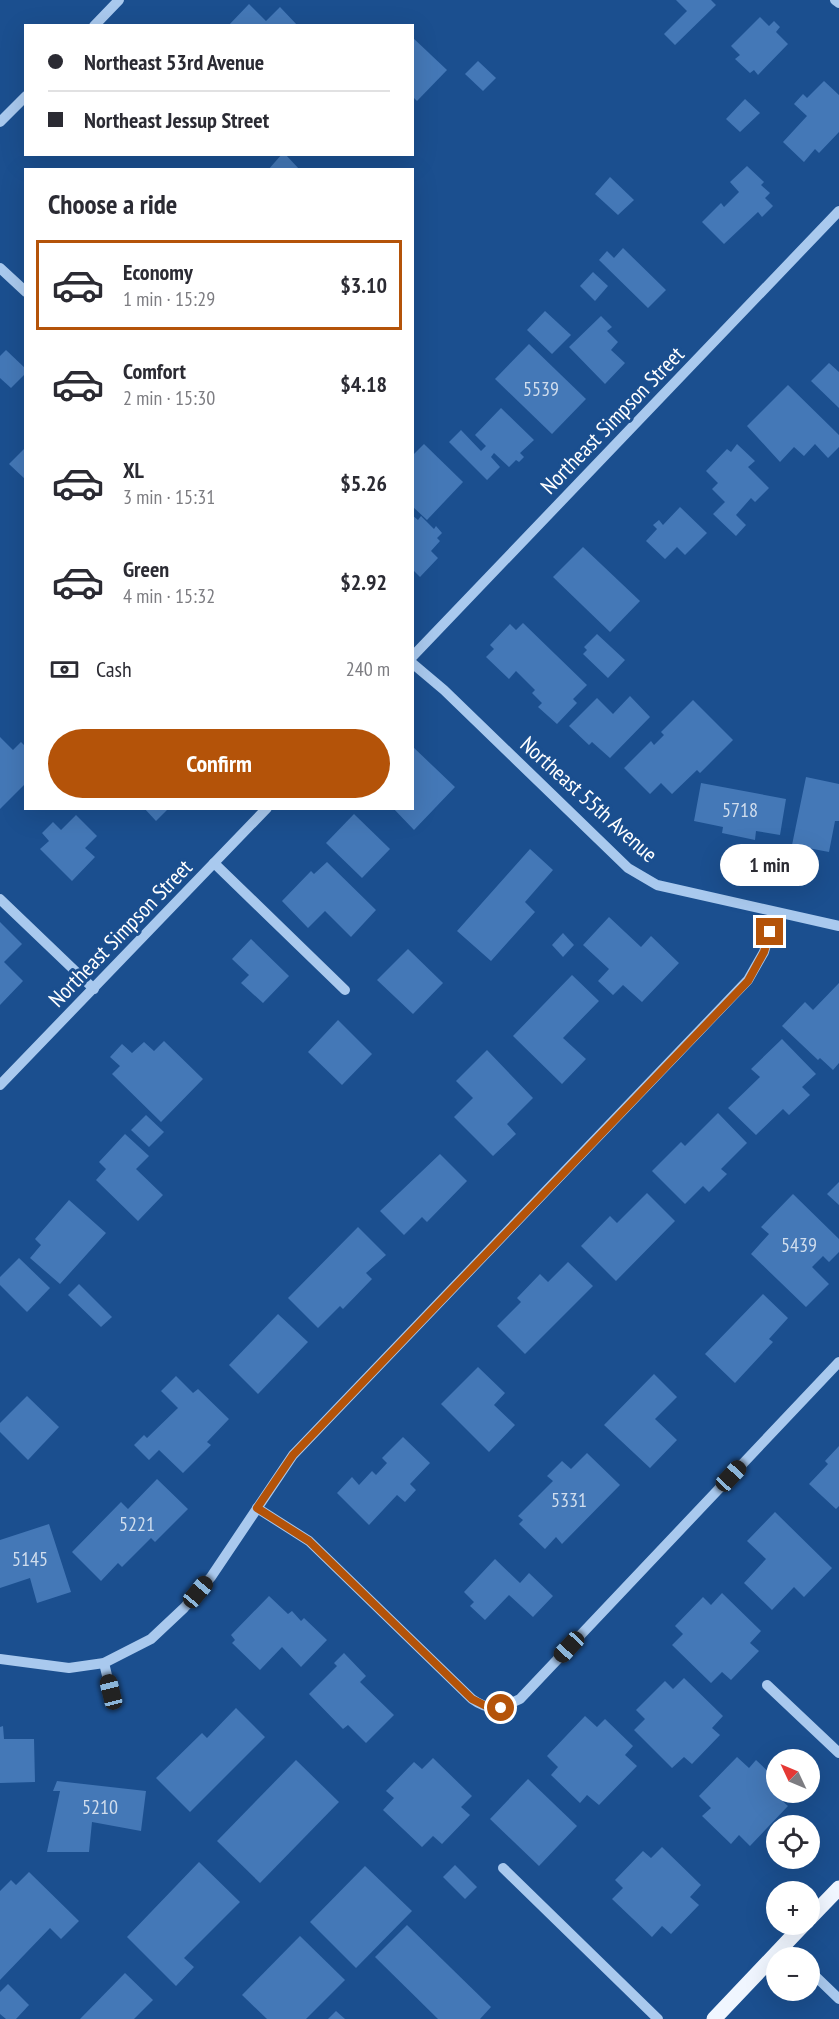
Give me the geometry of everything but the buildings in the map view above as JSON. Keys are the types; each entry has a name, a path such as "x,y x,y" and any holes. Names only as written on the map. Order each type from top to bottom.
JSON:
{"main road":[{"path":"820,1908 839,1888"},
{"path":"714,2019 794,1935"}],"street":[{"path":"96,24 119,0"},
{"path":"835,0 839,3"},
{"path":"0,122 24,98"},
{"name":"Northeast Simpson Street","path":"414,655 839,211"},
{"path":"0,268 24,290"},
{"name":"Northeast 55th Avenue","path":"414,665 444,690 628,867 657,885 839,926"},
{"name":"Northeast Simpson Street","path":"0,1085 265,810"},
{"path":"214,864 345,990"},
{"path":"0,899 94,989"},
{"path":"0,1659 69,1668 104,1662 151,1639 184,1608 211,1577 293,1455 748,981 764,952 776,913"},
{"path":"257,1508 309,1541 472,1699 492,1709 501,1708 520,1699 839,1362"},
{"path":"104,1662 111,1692"},
{"path":"767,1685 839,1753"},
{"path":"503,1868 658,2019"},
{"path":"820,1981 839,2000"}],"route":[{"path":"501,1708 492,1709 472,1699 309,1541 257,1508 293,1455 748,981 764,952 770,932"}]}
